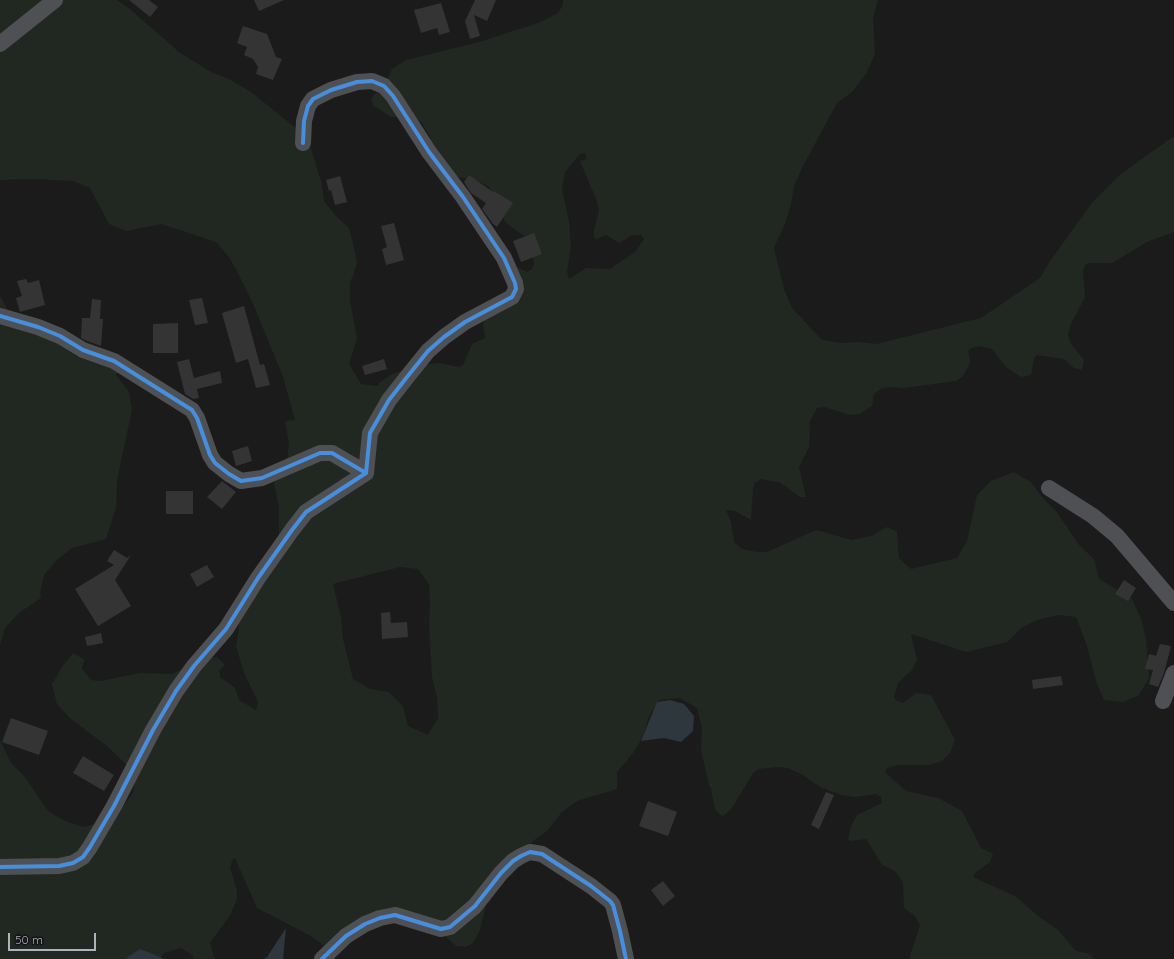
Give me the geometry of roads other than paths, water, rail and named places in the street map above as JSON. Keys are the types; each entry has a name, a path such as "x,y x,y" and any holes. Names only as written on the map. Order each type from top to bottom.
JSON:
{"street":[{"path":"0,44 55,0"},
{"path":"303,143 304,121 308,106 313,99 331,90 357,82 372,81 384,86 393,96 429,152 463,197 504,258 516,283 516,289 512,297 465,322 444,337 428,351 407,377 389,400 370,433 366,473"},
{"path":"0,316 38,327 60,336 83,350 114,362 192,410 197,418 212,459 229,474 242,481 262,478 320,453 332,453 366,473"},
{"path":"0,867 59,866 73,863 83,857 114,806 153,730 176,691 194,666 226,629 258,578 292,530 306,512 366,473"},
{"path":"1049,488 1093,516 1117,536 1174,603"},
{"path":"1163,701 1174,673"},
{"path":"322,959 346,936 365,924 380,918 395,915 441,929 450,927 475,906 513,860 530,852 542,854 591,886 610,901 613,905 626,959"}]}
